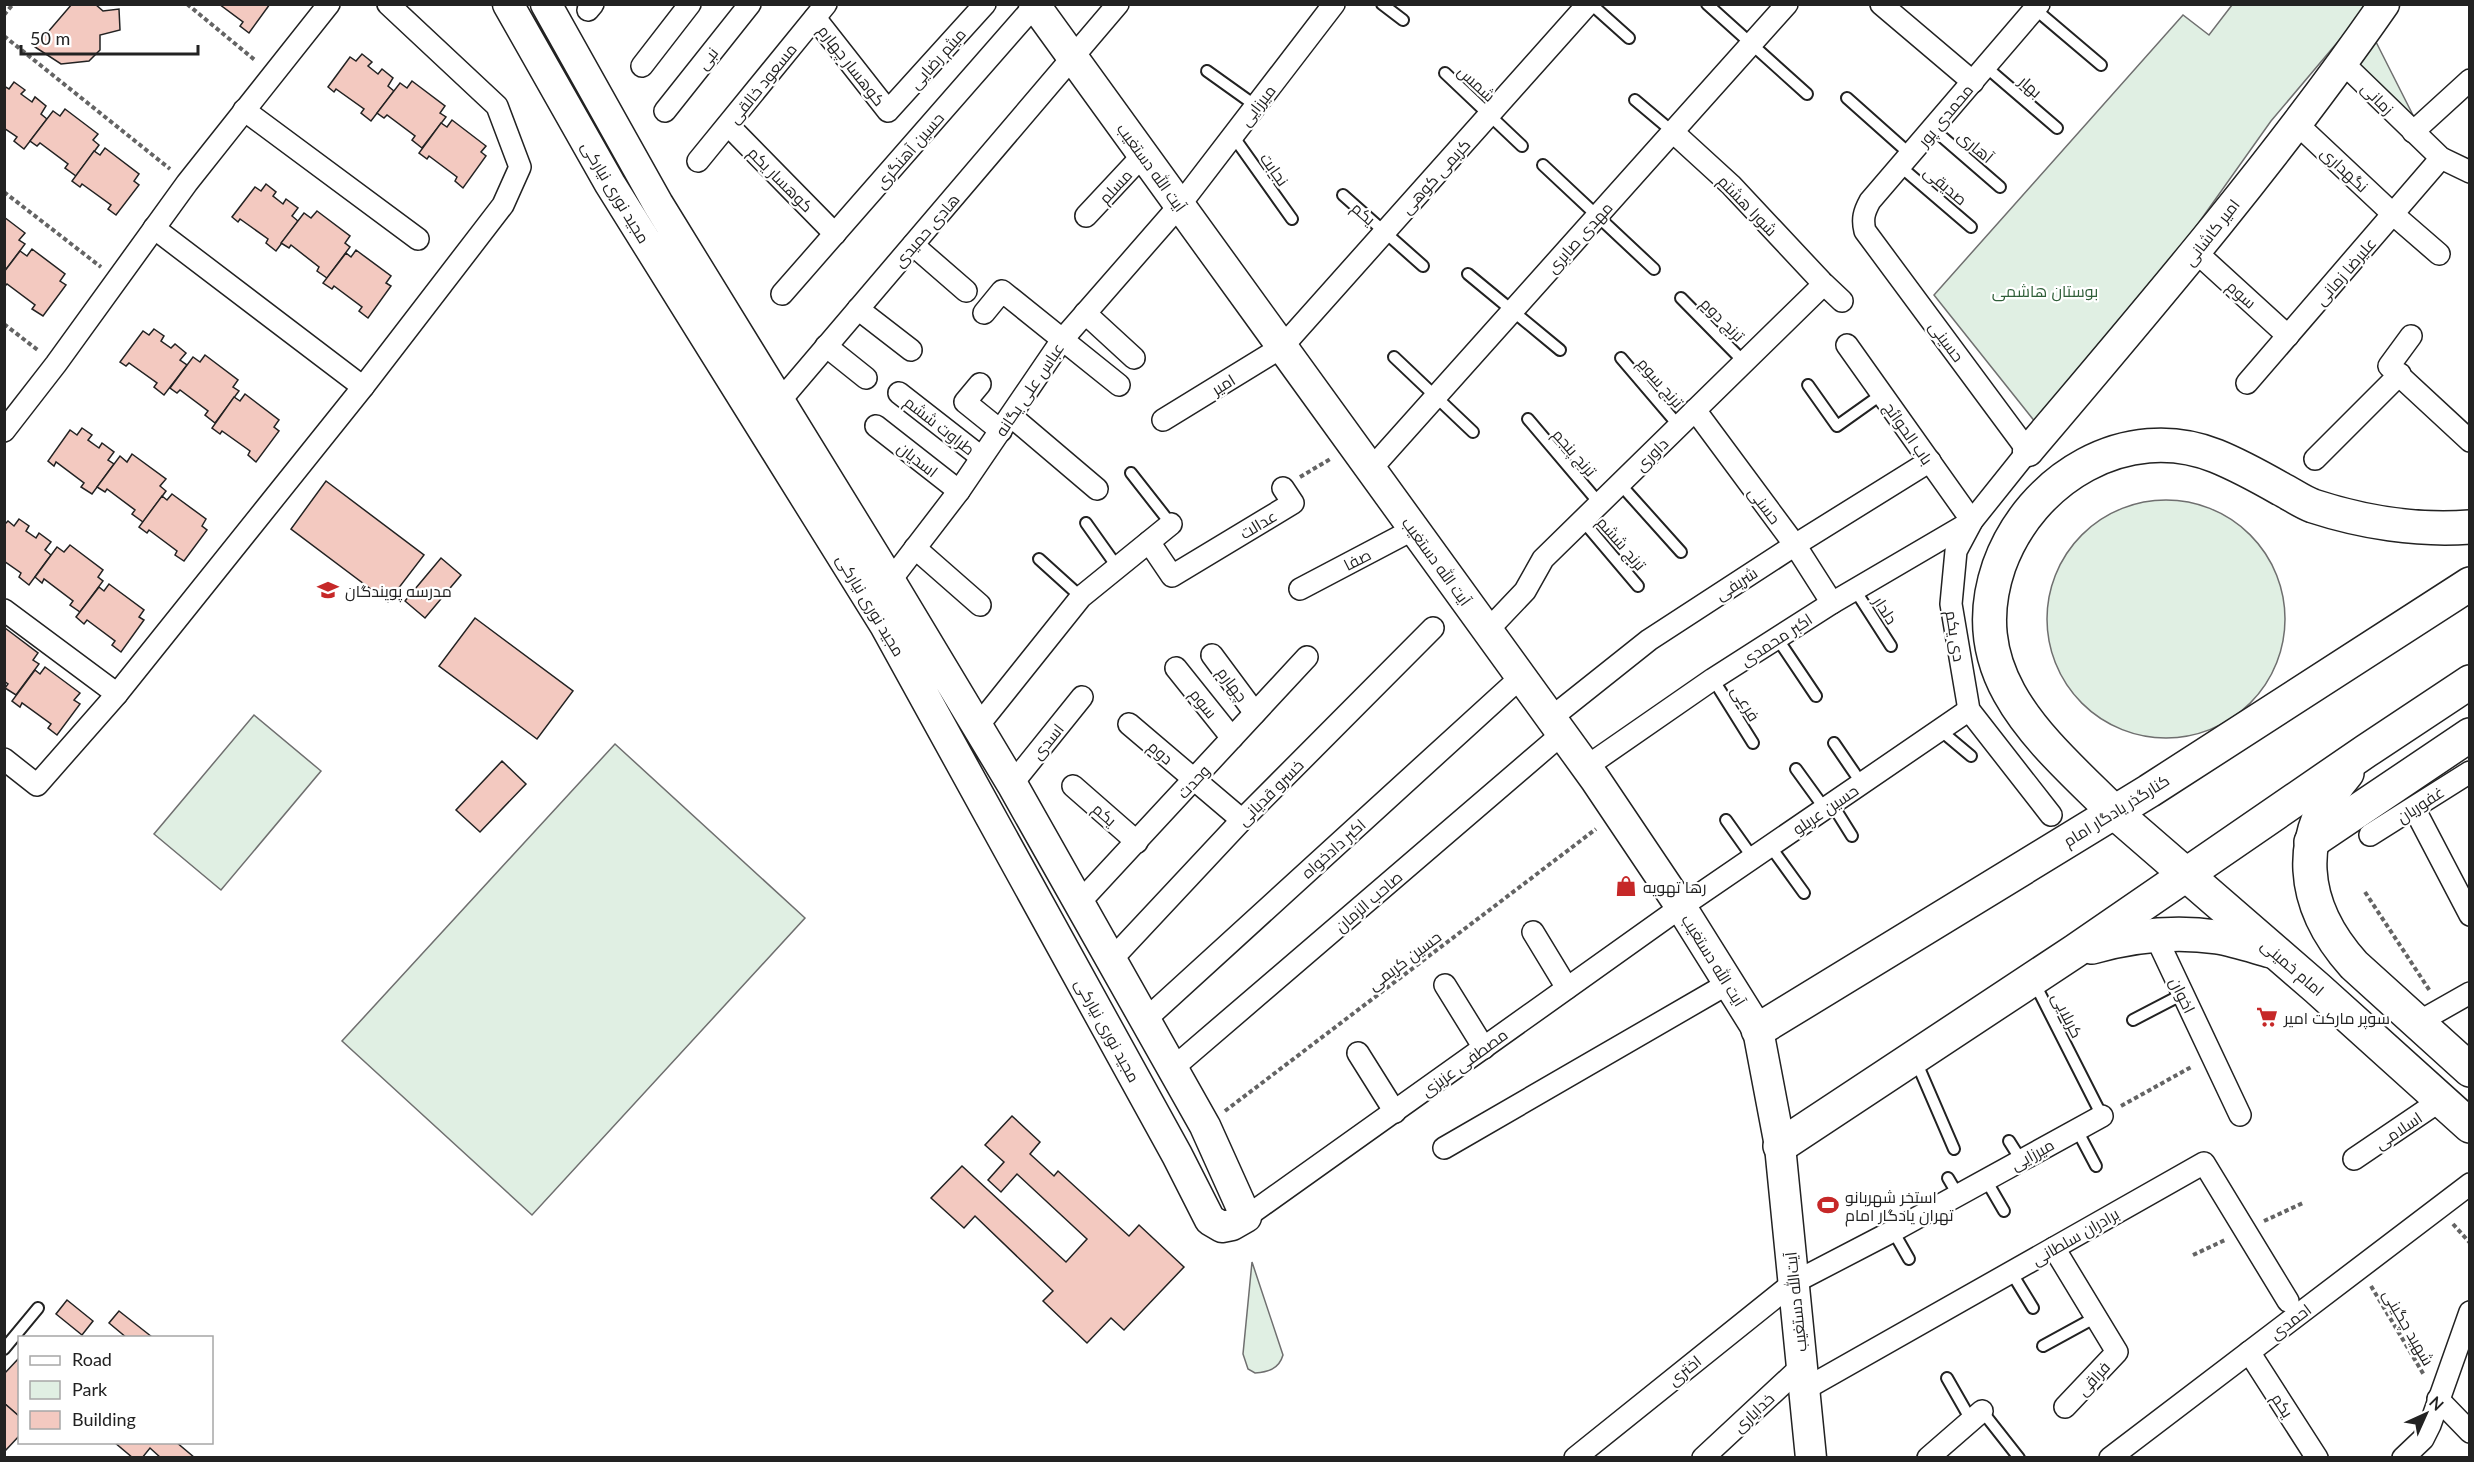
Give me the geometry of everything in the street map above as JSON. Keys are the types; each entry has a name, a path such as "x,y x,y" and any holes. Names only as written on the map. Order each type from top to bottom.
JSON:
{"main road":[{"name":"مجید نوری نیارکی","path":"508,4 610,184 767,410 890,581 1012,784 1205,1126 1246,1217 1232,1225 1222,1227 1210,1220 1177,1155 767,410 546,4"},
{"name":"امیر کاشانی","path":"2028,451 2196,252 2343,63 2384,4"},
{"name":"آیت الله دستغیب","path":"1035,5 1557,726 1681,907 1758,1030 1780,1146"},
{"name":"امام خمینی","path":"2469,527 2450,529 2402,525 2345,515 2310,505 2215,456 2177,446 2138,447 2107,453 2076,469 2054,485 2027,512 2008,542 1995,578 1991,601 1994,653 2001,678 2016,708 2044,742 2114,812 2276,952 2469,1126"},
{"name":"کنارگذر یادگار امام","path":"1758,1030 2114,812 2469,584"},
{"path":"1780,1146 2075,951 2366,750 2469,682"},
{"path":"2311,842 2469,735"},
{"path":"2366,750 2341,780 2321,810 2311,842 2310,880 2324,926 2337,947 2354,965 2429,1016 2469,1070"},
{"path":"2075,951 2114,940 2155,935 2216,937 2276,952"},
{"name":"آیت‌الله دستغیب","path":"1780,1146 1811,1458"}],"street":[{"path":"4,431 56,364 187,183 329,4"},
{"path":"4,759 37,784 117,694 363,387 503,205 520,167 497,106 388,4"},
{"path":"642,66 690,4"},
{"name":"نبی","path":"665,111 750,4"},
{"name":"میثم رضایی","path":"888,111 985,4"},
{"name":"هادی حمیدی","path":"767,410 858,309 1118,4"},
{"name":"کریمی کوهی","path":"1282,347 1589,4"},
{"name":"مهدی صابری","path":"1371,469 1787,4"},
{"path":"1881,4 1979,75"},
{"name":"حسین آهنگری","path":"782,294 1035,5"},
{"name":"میرزایی","path":"1179,206 1328,7"},
{"name":"محمدی پور","path":"1865,231 1864,212 1870,201 2037,7"},
{"name":"کوهسار چهارم","path":"821,11 888,111"},
{"name":"مسعود خالقی","path":"698,161 821,11"},
{"name":"زمانی","path":"2343,63 2441,158 2469,172"},
{"path":"2413,132 2469,80"},
{"path":"244,110 418,239"},
{"name":"نگهداری","path":"2296,123 2439,254"},
{"name":"کوهسار یکم","path":"728,125 835,234"},
{"name":"شورا هشتم","path":"1673,132 1731,185 1842,301"},
{"name":"مسلم","path":"1086,216 1143,155"},
{"name":"علیرضا زمانی","path":"2247,383 2441,158"},
{"name":"عباس علی یگانه","path":"890,581 959,491 1062,340 1179,206"},
{"path":"154,228 363,387"},
{"name":"حسینی","path":"1865,231 2028,451"},
{"path":"913,245 966,291"},
{"name":"سوم","path":"2196,252 2288,336"},
{"name":"داوری","path":"1487,630 1525,591 1544,559 1823,282"},
{"path":"984,313 1002,291 1119,385"},
{"path":"858,309 911,350"},
{"path":"1085,313 1134,358"},
{"path":"2411,336 2389,366 2469,441"},
{"name":"باب الحوائج","path":"1847,345 1972,521"},
{"path":"826,346 866,378"},
{"name":"امیر","path":"1163,420 1282,347"},
{"path":"2315,459 2400,374"},
{"path":"980,384 965,402 1006,424 1097,489"},
{"name":"طراوت ششم","path":"899,393 981,458"},
{"name":"حسنی","path":"1695,410 1795,545 1832,603"},
{"name":"اسدیان","path":"876,426 959,491"},
{"name":"دی یکم","path":"2028,451 1972,521 1956,551 1951,604 1969,710 2051,815"},
{"name":"شریفی","path":"1557,726 1649,640 1930,461"},
{"name":"عدالت","path":"1149,542 1172,576 1293,504 1283,488"},
{"name":"اکبر محمدی","path":"1586,767 1713,679 1777,638 1972,521"},
{"path":"977,728 1081,597 1171,524"},
{"name":"صفا","path":"1300,589 1414,530"},
{"path":"915,548 980,605"},
{"path":"4,610 117,694"},
{"name":"خسرو قدیانی","path":"1111,960 1242,820 1433,628"},
{"name":"چهارم","path":"1212,655 1255,713"},
{"name":"وحدت","path":"1078,904 1307,657"},
{"name":"سوم","path":"1176,668 1232,738"},
{"name":"اکبر دادخواه","path":"1145,1020 1521,677"},
{"name":"اسدی","path":"1012,784 1082,697"},
{"name":"حسین عربلو","path":"1681,907 1969,710"},
{"name":"دوم","path":"1129,724 1242,820"},
{"name":"صاحب الزمان","path":"1173,1068 1557,726"},
{"name":"غفوریان","path":"2370,835 2469,772"},
{"name":"یکم","path":"1073,786 1137,842"},
{"path":"2414,808 2469,915"},
{"name":"مصطفی عزیزی","path":"1246,1217 1681,907"},
{"path":"1533,932 1567,988"},
{"name":"اخوان","path":"2155,935 2212,1055"},
{"path":"1444,1148 1729,983"},
{"path":"1445,985 1484,1048"},
{"path":"2429,1016 2469,993"},
{"path":"1358,1053 1395,1112"},
{"path":"2212,1055 2240,1115"},
{"name":"اسلامی","path":"2354,1159 2441,1100"},
{"name":"میرزایی","path":"1793,1283 1893,1231 1953,1186 1986,1180 2102,1116"},
{"name":"برادران سلطانی","path":"1804,1378 2011,1272 2204,1163 2288,1301"},
{"name":"احمدی","path":"2110,1458 2469,1184"},
{"name":"فراقی","path":"2054,1248 2117,1352 2065,1407"},
{"name":"اختری","path":"1575,1458 1793,1283"},
{"path":"2403,1458 2423,1439 2430,1425 2469,1312"},
{"name":"یکم","path":"2249,1352 2317,1458"},
{"name":"خدایاری","path":"1703,1458 1804,1378"},
{"path":"2438,1399 2469,1432"},
{"path":"1928,1458 1977,1416"}],"lane":[{"path":"1382,4 1403,20"},
{"path":"1589,4 1629,38"},
{"path":"1707,4 1807,94"},
{"path":"2037,7 2101,65"},
{"path":"1208,71 1256,106"},
{"name":"شمس","path":"1445,73 1522,146"},
{"name":"بهار","path":"1979,75 2057,128"},
{"name":"صدیقی","path":"1847,98 1971,227"},
{"path":"1635,100 1673,132"},
{"name":"آهاری","path":"1933,129 2000,187"},
{"name":"نجابت","path":"1233,136 1292,219"},
{"path":"1543,165 1654,269"},
{"name":"یکم","path":"1343,195 1423,266"},
{"path":"1468,274 1560,350"},
{"name":"ترنج دوم","path":"1681,298 1744,362"},
{"path":"1394,357 1473,432"},
{"name":"ترنج سوم","path":"1621,358 1679,426"},
{"path":"1808,385 1837,426 1882,394"},
{"name":"ترنج پنجم","path":"1528,420 1600,504"},
{"path":"1131,473 1171,524"},
{"path":"1620,484 1681,552"},
{"name":"ترنج ششم","path":"1583,521 1638,586"},
{"path":"1086,523 1118,568"},
{"path":"1039,559 1081,597"},
{"name":"دلدار","path":"1855,590 1891,646"},
{"path":"1777,638 1815,696"},
{"name":"فرعی","path":"1713,679 1753,743"},
{"path":"1940,730 1971,756"},
{"path":"1834,743 1862,784"},
{"path":"1796,769 1852,836"},
{"path":"1726,820 1804,893"},
{"name":"کربلایی","path":"2032,979 2102,1116"},
{"path":"2133,1020 2183,994"},
{"path":"1915,1057 1954,1149"},
{"path":"2077,1130 2096,1166"},
{"path":"2009,1141 2021,1160"},
{"path":"1986,1180 2004,1211"},
{"path":"1893,1231 1909,1259"},
{"path":"2011,1272 2033,1308"},
{"path":"4,1349 38,1308"},
{"path":"2043,1346 2096,1317"},
{"path":"1947,1377 1977,1416 2019,1458"}],"path":[{"path":"4,15 13,4"},
{"path":"187,4 273,75"},
{"path":"4,36 187,183"},
{"path":"4,192 117,279"},
{"path":"4,324 56,364"},
{"name":"عدالت","path":"1283,488 1353,445"},
{"name":"حسین کریمی","path":"1205,1126 1617,813"},
{"path":"2365,892 2429,1016"},
{"path":"2102,1116 2212,1055"},
{"path":"2193,1255 2303,1203"},
{"name":"شهید چگینی","path":"2360,1267 2438,1399"}],"green space":[{"name":"بوستان هاشمی","path":"2232,5 2369,5 2271,121 2158,280 2036,423 1934,295 2183,15 2209,35"},
{"path":"2372,34 2420,129 2350,62"},
{"path":"2154,500 2178,500 2201,505 2222,514 2242,527 2258,543 2271,563 2280,584 2285,619 2283,642 2276,665 2258,695 2242,711 2222,724 2201,733 2178,738 2154,738 2131,733 2110,724 2090,711 2074,695 2061,675 2052,654 2047,631 2047,607 2052,584 2061,563 2074,543 2090,527 2110,514 2131,505"},
{"path":"254,715 321,771 221,890 154,834"},
{"path":"615,744 805,918 532,1215 342,1041"},
{"path":"1252,1262 1283,1355 1279,1364 1272,1369 1255,1373 1248,1369 1243,1354"}],"building":[{"path":"72,4 95,4 103,11 119,9 120,30 100,35 100,50 89,61 61,64 35,47"},
{"path":"219,4 270,4 249,33 240,26 243,22"},
{"path":"362,54 372,62 368,66 378,74 382,69 393,78 388,86 394,91 371,121 361,113 364,109 336,89 334,92 328,87 350,57 356,61"},
{"path":"412,81 445,106 440,113 446,117 422,148 412,140 415,136 387,115 384,118 377,113 400,83 407,88"},
{"path":"14,82 25,90 21,94 32,102 35,97 46,106 41,114 47,119 24,149 14,141 17,137 4,128 4,86 9,89"},
{"path":"65,109 98,134 93,140 99,145 76,176 65,168 68,164 40,143 37,146 30,141 53,111 60,116"},
{"path":"452,120 486,146 481,152 486,156 463,188 455,181 457,177 429,156 427,159 419,153 441,123 447,127"},
{"path":"105,148 139,174 134,181 139,185 116,215 108,209 111,205 82,184 80,187 72,181 94,151 100,155"},
{"path":"266,184 276,192 273,196 283,204 286,199 298,208 292,216 298,221 276,251 266,243 268,239 240,219 238,222 232,217 255,187 261,191"},
{"path":"317,211 350,236 345,243 350,247 327,278 317,271 319,267 291,245 289,248 281,243 304,213 311,218"},
{"path":"4,217 25,233 19,240 25,244 4,272"},
{"path":"32,249 65,274 60,281 66,285 43,316 32,309 35,305 7,284 4,287 4,272 20,251 27,256"},
{"path":"356,250 391,276 386,283 391,286 368,318 359,311 362,307 334,286 332,289 323,283 346,253 351,257"},
{"path":"154,329 164,336 161,341 171,348 175,344 186,353 180,360 187,365 164,395 154,387 157,383 129,363 126,366 120,362 143,331 149,335"},
{"path":"205,355 238,380 233,387 239,391 215,423 205,415 208,411 180,390 177,393 170,388 193,357 200,362"},
{"path":"245,394 279,420 274,427 279,431 256,462 248,455 250,451 222,431 220,434 212,428 234,397 240,401"},
{"path":"82,428 92,435 88,440 99,448 102,443 114,452 108,460 114,464 92,494 81,487 84,483 56,462 54,466 48,461 70,430 77,435"},
{"path":"132,454 166,479 160,486 166,491 143,522 132,514 135,510 107,489 105,492 97,487 120,456 127,462"},
{"path":"326,481 424,555 388,602 291,529"},
{"path":"172,494 206,519 202,526 207,530 184,561 175,555 177,551 149,530 147,533 139,527 162,496 167,500"},
{"path":"19,519 29,526 26,531 36,538 39,533 51,542 45,550 51,555 29,585 19,577 21,573 4,561 4,525 8,521 14,526"},
{"path":"70,545 103,570 98,577 103,581 80,612 70,605 73,601 44,579 42,583 35,577 57,547 64,552"},
{"path":"441,558 461,575 425,618 405,601"},
{"path":"109,584 144,610 139,617 144,620 121,652 112,645 115,641 87,620 84,624 76,617 99,587 104,591"},
{"path":"475,618 573,691 537,739 439,666"},
{"path":"5,628 38,653 33,660 39,664 16,695 5,688 8,684 4,681"},
{"path":"45,667 80,693 74,700 80,704 57,735 48,728 51,724 22,703 20,707 12,701 35,670 40,674"},
{"path":"502,761 526,784 480,832 456,810"},
{"path":"1012,1116 1040,1142 1030,1154 1054,1176 1058,1171 1129,1236 1139,1225 1184,1267 1124,1330 1111,1318 1087,1343 1043,1301 1053,1291 975,1216 964,1228 931,1198 962,1166 1066,1262 1087,1239 1017,1174 1001,1192 988,1180 1004,1162 985,1145"},
{"path":"67,1300 93,1321 82,1335 56,1314"},
{"path":"119,1311 151,1336 125,1336 109,1323"},
{"path":"18,1359 18,1415 4,1403 4,1374"},
{"path":"4,1403 18,1415 18,1437 4,1452"},
{"path":"116,1444 178,1444 195,1458 161,1458 150,1448 142,1458 133,1458"}],"place":[{"name":"مدرسه پویندگان","path":"328,590"},
{"name":"رها تهویه","path":"1626,886"},
{"name":"سوپر مارکت امیر","path":"2267,1017"},
{"name":"استخر شهربانو تهران یادگار امام","path":"1828,1205"}]}
